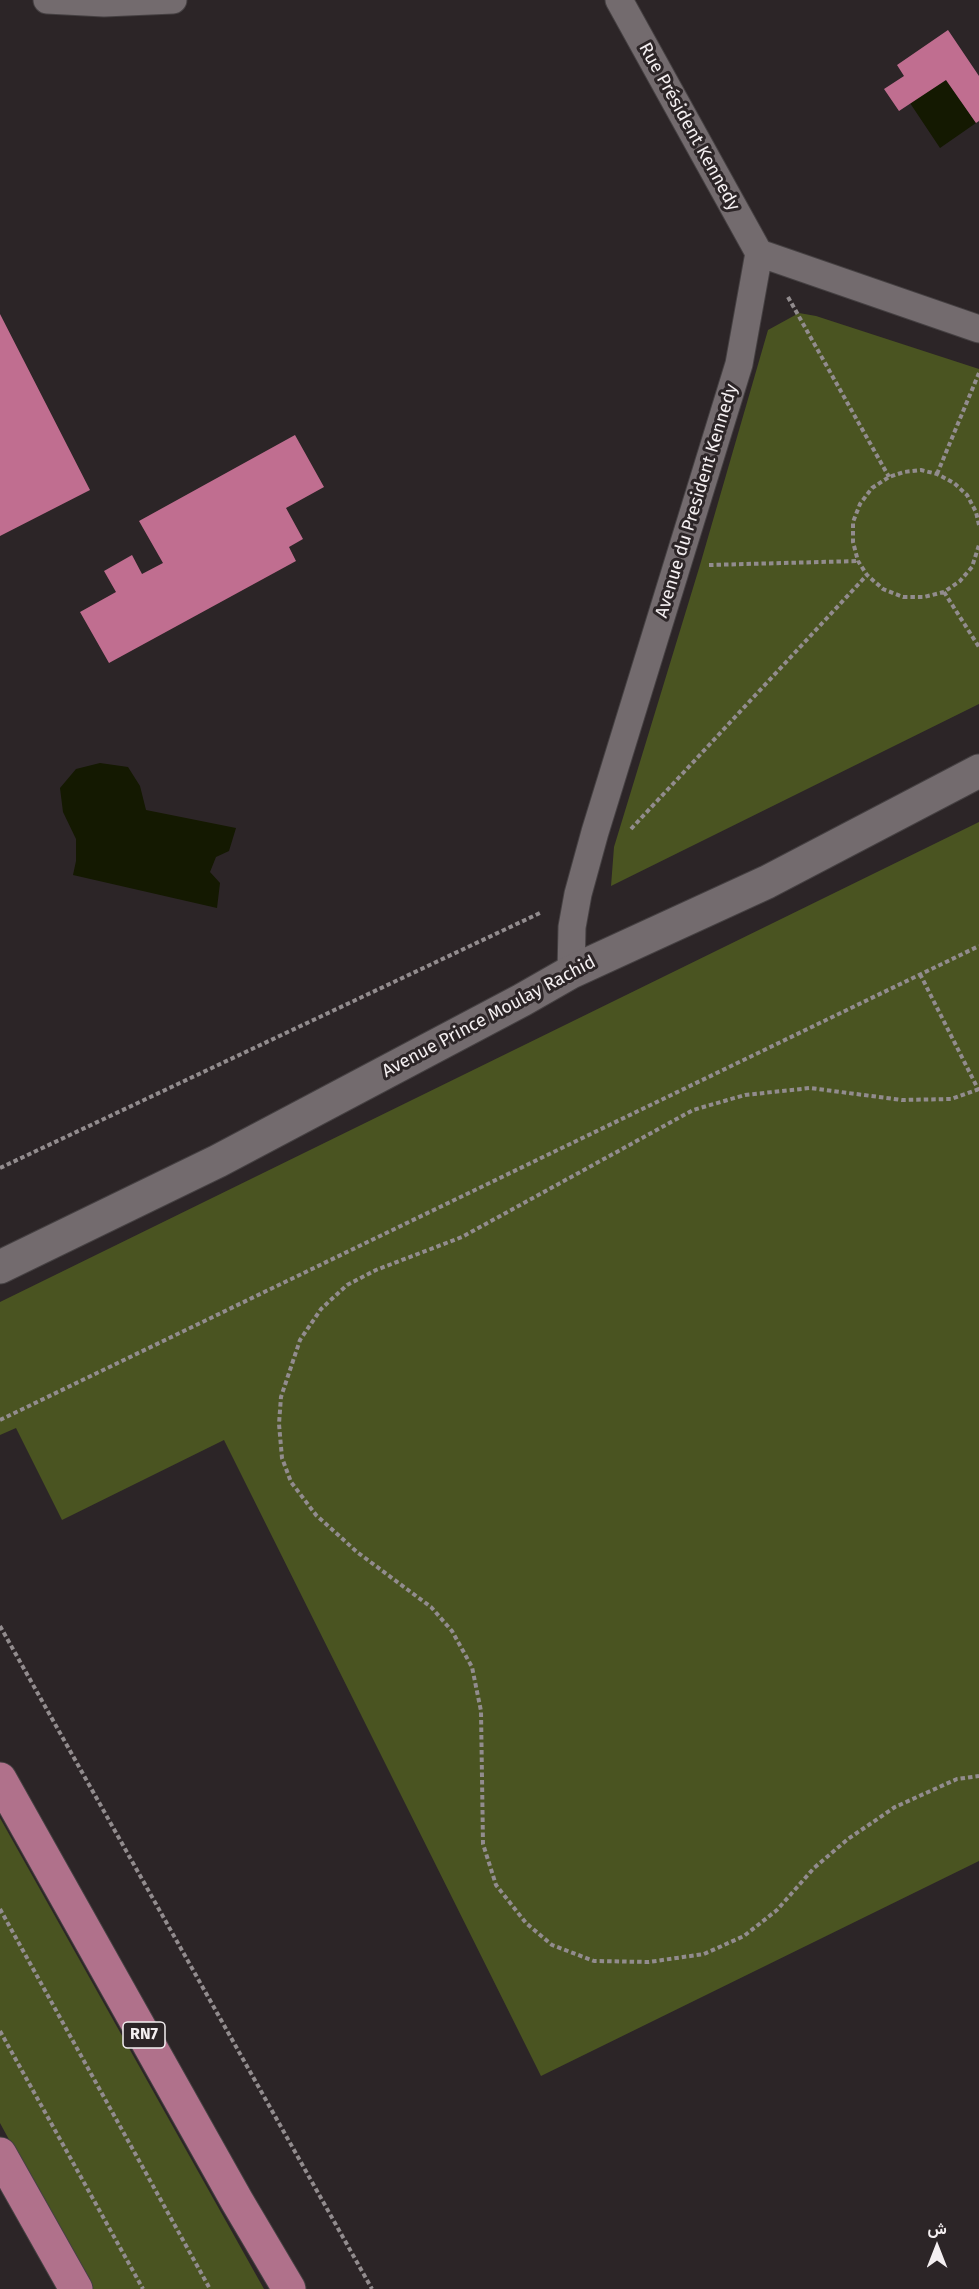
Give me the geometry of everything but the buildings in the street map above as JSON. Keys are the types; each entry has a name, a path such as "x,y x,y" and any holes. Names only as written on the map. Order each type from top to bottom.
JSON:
{"main road":[{"name":"RN7","path":"0,1779 289,2289"},
{"path":"0,2154 76,2289"}],"street":[{"path":"47,0 104,3 173,0"},
{"name":"Rue Président Kennedy","path":"619,0 759,253"},
{"path":"759,253 979,329"},
{"name":"Avenue du President Kennedy","path":"571,972 572,927 578,894 604,799 739,364 759,253"},
{"name":"Avenue Prince Moulay Rachid","path":"0,1267 218,1161 571,972 767,882 979,771"}],"path":[{"path":"788,296 889,477"},
{"path":"937,474 979,373"},
{"path":"979,525 976,512 967,495 954,483 937,474 913,471 889,477 872,488 860,504 853,522 853,542 858,561 867,575 883,589 903,597 924,597 944,592 960,581 972,567 979,545"},
{"path":"677,567 858,561"},
{"path":"631,829 867,575"},
{"path":"944,592 979,647"},
{"path":"0,1168 578,894"},
{"path":"0,1420 979,946"},
{"path":"920,975 979,1090 951,1099 902,1100 810,1088 745,1095 693,1110 462,1237 376,1270 347,1285 321,1309 300,1340 281,1397 279,1424 282,1458 291,1482 316,1515 357,1552 431,1607 452,1631 472,1667 481,1711 483,1844 496,1885 526,1923 552,1945 594,1961 649,1962 704,1954 744,1936 777,1910 814,1868 848,1839 895,1807 957,1779 979,1776"},
{"path":"0,1626 372,2289"},
{"path":"0,1909 210,2289"},
{"path":"0,2031 143,2289"}],"green space":[{"path":"799,313 816,316 979,369 979,704 611,886 614,847 700,565 768,330"},
{"path":"979,822 979,1861 541,2076 224,1440 62,1520 16,1428 0,1435 0,1302"},
{"path":"0,1818 264,2289 90,2289 0,2123"}],"shaded area":[{"path":"946,80 976,123 940,148 910,103"},
{"path":"100,763 128,767 140,786 146,810 236,828 229,851 216,857 210,872 220,883 217,908 73,875 76,861 76,839 63,812 60,788 76,769"}]}
